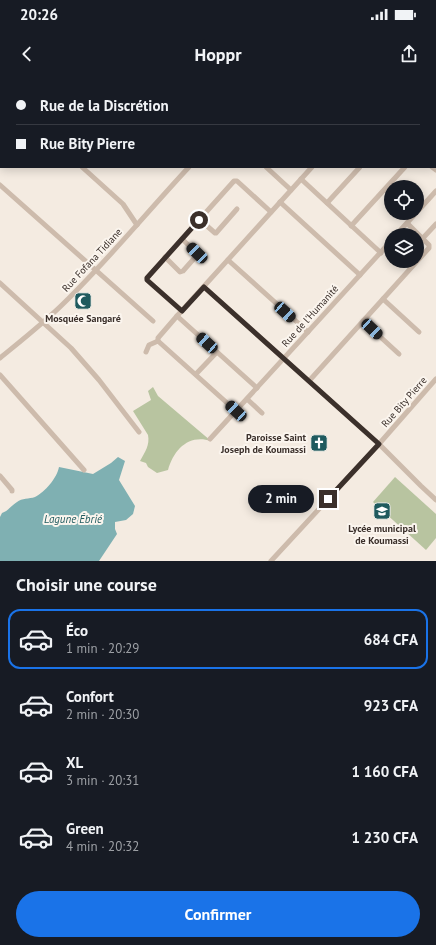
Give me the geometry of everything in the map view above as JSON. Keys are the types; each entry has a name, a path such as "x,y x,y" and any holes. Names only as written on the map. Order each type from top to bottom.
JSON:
{"street":[{"path":"83,168 123,204 137,225"},
{"name":"Rue Fofana Tidiane","path":"0,358 44,322 96,270 186,168"},
{"path":"267,168 291,190"},
{"path":"146,352 149,345 158,341 158,338 177,316 311,168"},
{"path":"327,204 359,168"},
{"path":"351,226 404,168"},
{"path":"301,179 380,253"},
{"path":"182,311 147,280 147,278 165,257 235,180 271,212"},
{"path":"0,185 153,321"},
{"path":"424,205 436,191"},
{"path":"280,202 360,275"},
{"path":"199,220 214,233 216,233 237,209"},
{"path":"402,228 410,220"},
{"path":"407,223 412,228"},
{"path":"424,237 436,224"},
{"path":"165,257 180,272 183,271 198,254 182,239"},
{"path":"424,239 430,248 424,255"},
{"name":"Rue de l'Humanité","path":"210,439 384,249"},
{"path":"228,260 308,332"},
{"path":"309,381 412,268"},
{"path":"0,283 71,348 95,375 139,432"},
{"path":"204,287 379,444 436,500"},
{"path":"383,299 419,332"},
{"path":"177,316 257,388"},
{"path":"363,321 399,354"},
{"path":"158,341 236,411"},
{"path":"196,374 216,352"},
{"path":"0,375 84,470"},
{"name":"Rue Bity Pierre","path":"271,561 436,380"},
{"path":"247,399 262,413"},
{"path":"0,476 12,491"}],"green space":[{"path":"153,387 158,396 211,441 203,439 189,442 178,450 168,470 157,473 148,467 146,463 140,461 148,445 148,435 133,411 151,400 148,391"},
{"path":"395,477 436,514 436,538 426,550 373,502"}],"water":[{"name":"Lagune Ébrié","path":"118,457 125,461 119,480 135,506 133,514 126,520 115,522 117,534 99,561 0,561 0,517 2,513 19,501 35,497 43,492 53,480 59,467 93,474"}],"place":[{"name":"Mosquée Sangaré","path":"83,301"},
{"name":"Paroisse Saint Joseph de Koumassi","path":"319,443"},
{"name":"Lycée municipal de Koumassi","path":"382,511"}],"route":[{"path":"199,220 147,278 147,280 182,311 204,287 379,444 328,499"}]}
